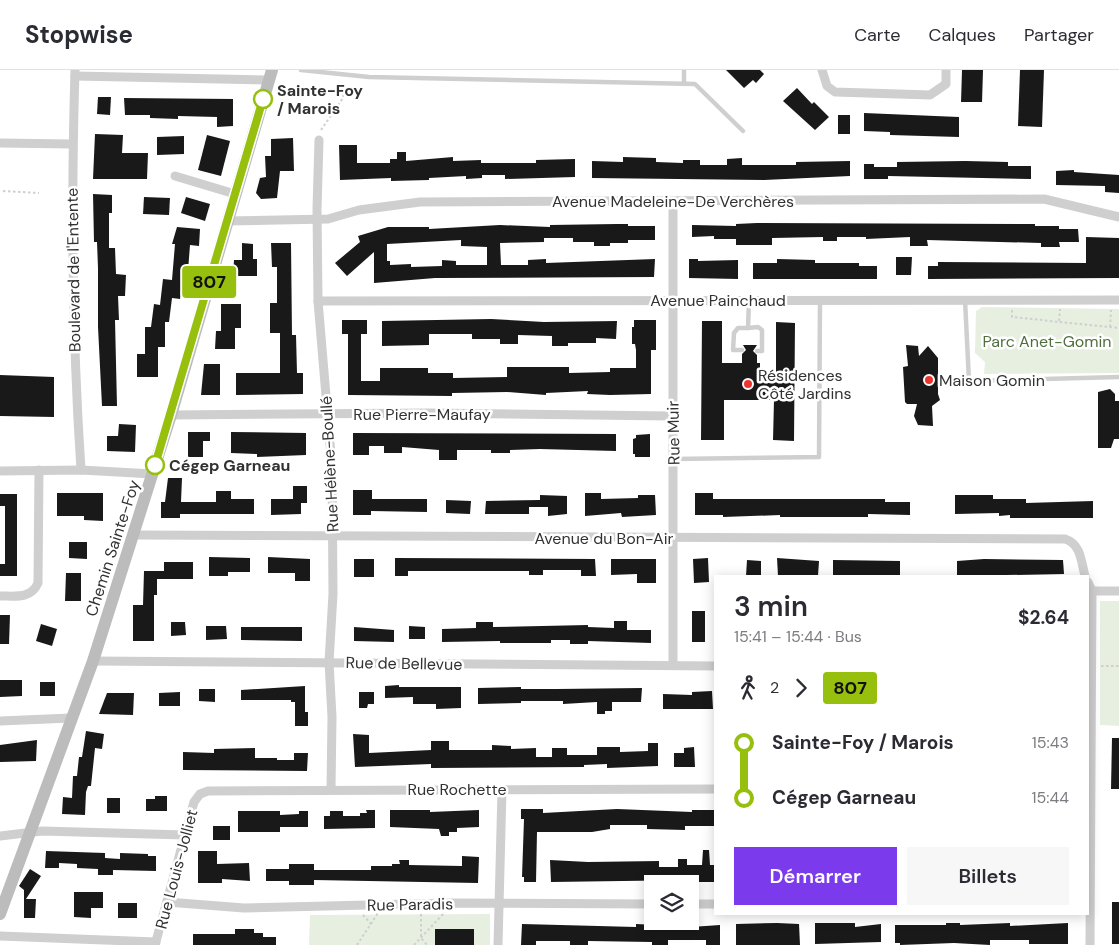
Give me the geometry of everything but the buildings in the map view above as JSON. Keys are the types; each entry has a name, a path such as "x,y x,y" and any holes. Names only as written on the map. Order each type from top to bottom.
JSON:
{"main road":[{"name":"Chemin Sainte-Foy","path":"0,914 28,833 93,661 171,415 270,75"}],"street":[{"path":"822,70 827,86 834,92 930,95 946,84 946,70"},
{"path":"75,73 270,75"},
{"name":"Boulevard de l'Entente","path":"75,73 71,144 72,285 81,470"},
{"name":"Rue Hélène-Boullé","path":"319,140 317,220 318,301 332,467 333,538 329,662 332,717 331,789"},
{"path":"0,143 71,144"},
{"path":"175,176 235,194"},
{"name":"Avenue Madeleine-De Verchères","path":"227,221 328,219 359,210 420,202 1044,199 1119,218"},
{"name":"Rue Muir","path":"673,201 673,665"},
{"name":"Avenue Painchaud","path":"318,301 1115,300"},
{"name":"Rue Pierre-Maufay","path":"171,415 672,416"},
{"path":"0,596 24,596 35,590 38,583 39,470"},
{"path":"0,471 81,470 152,474"},
{"name":"Avenue du Bon-Air","path":"133,535 333,538 1064,540 1074,542 1085,575"},
{"path":"1090,945 1090,586 1119,591"},
{"name":"Rue de Bellevue","path":"93,661 714,666"},
{"path":"0,721 71,718"},
{"name":"Rue Rochette","path":"200,794 213,790 714,789"},
{"path":"498,945 502,790"},
{"name":"Rue Louis-Jolliet","path":"155,944 194,802 200,794"},
{"path":"0,836 42,831 186,835"},
{"name":"Rue Paradis","path":"167,902 244,908 451,903 644,904"},
{"path":"699,904 714,904"},
{"path":"0,936 155,944"}],"lane":[{"path":"300,70 346,73 369,77 695,84 743,131"},
{"path":"684,70 684,84"},
{"path":"964,300 969,381 1119,377"},
{"path":"748,328 749,301"},
{"path":"673,459 819,457 820,301"},
{"path":"742,350 733,350 734,333 738,328 758,327 762,330 762,350 757,350"}],"path":[{"path":"319,140 322,128 343,98 346,73"},
{"path":"3,191 39,193"},
{"path":"1011,300 1012,317 1119,328"},
{"path":"1059,321 1060,300"},
{"path":"1110,328 1115,300"},
{"path":"1089,666 1119,666"},
{"path":"414,945 448,910 451,903"},
{"path":"421,904 421,938 427,945"},
{"path":"357,945 383,905"}],"green space":[{"name":"Parc Anet-Gomin","path":"982,307 1119,309 1119,373 984,374 985,362 975,353 976,311"},
{"path":"1100,601 1119,601 1119,726 1100,725"},
{"path":"490,914 490,945 309,945 310,915"}],"bus line":[{"name":"807","path":"155,465 263,99"}],"place":[{"name":"Sainte-Foy / Marois","path":"263,99"},
{"name":"Maison Gomin","path":"929,380"},
{"name":"Résidences Côté Jardins","path":"748,384"},
{"name":"Cégep Garneau","path":"155,465"}]}
